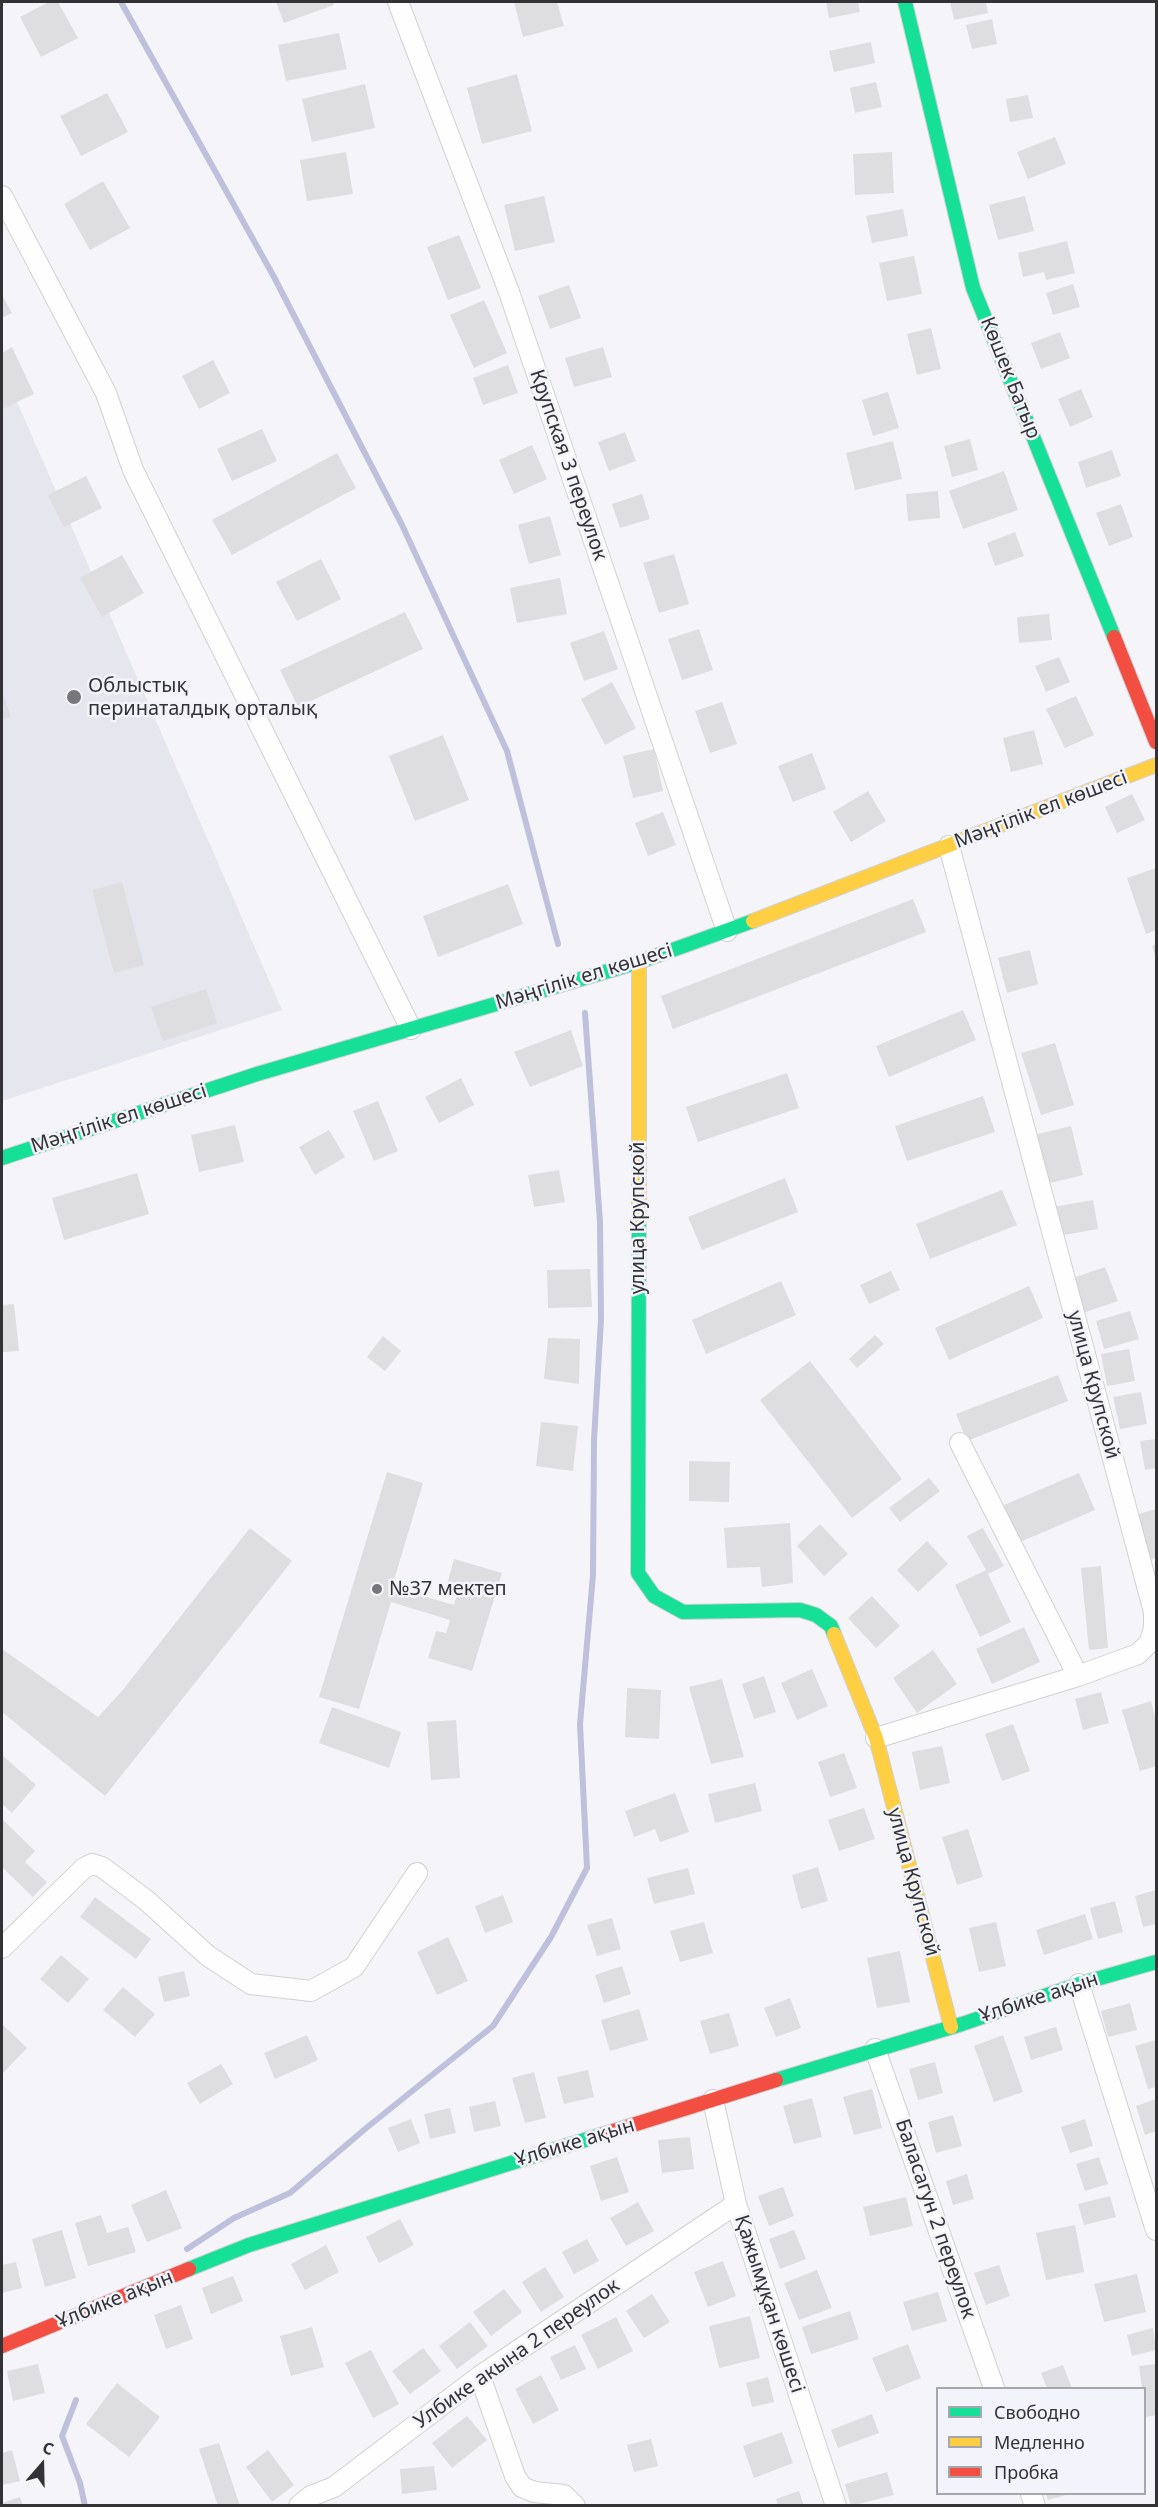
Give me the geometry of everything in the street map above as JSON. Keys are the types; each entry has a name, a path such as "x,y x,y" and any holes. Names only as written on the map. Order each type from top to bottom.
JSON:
{"street":[{"name":"Крупская 3 переулок","path":"398,2 509,292 727,931"},
{"name":"Көшек Батыр","path":"905,2 973,288 1156,742"},
{"path":"2,196 106,393 133,470 411,1029"},
{"name":"Мәңгілік ел көшесі","path":"2,1158 246,1077 639,962 727,931 1156,765"},
{"name":"улица Крупской","path":"876,1738 1078,1676 1138,1654 1150,1642 1154,1628 1154,1612 949,846"},
{"name":"улица Крупской","path":"639,962 638,1573 654,1596 683,1612 800,1610 824,1620 831,1626 876,1738 951,2027"},
{"path":"960,1443 1078,1676"},
{"path":"2,1948 84,1868 92,1864 102,1867 146,1900 208,1956 251,1984 311,1990 354,1967 417,1874"},
{"name":"Ұлбике ақын","path":"2,2346 249,2245 951,2027 1079,1984 1156,1962"},
{"path":"1079,1984 1156,2230"},
{"name":"Баласагун 2 переулок","path":"875,2049 994,2387"},
{"name":"Қажымұқан көшесі","path":"713,2100 736,2204 836,2505"},
{"name":"Улбике акына 2 переулок","path":"299,2505 311,2496 336,2496 480,2376 736,2204"},
{"path":"480,2376 515,2476 522,2487 534,2492 564,2495 575,2505"}],"shaded area":[{"name":"Облыстық перинаталдық орталық","path":"8,381 282,1010 2,1101 2,383"}],"building":[{"path":"49,2 58,2 78,38 41,57 20,17"},
{"path":"276,2 333,2 334,5 284,23"},
{"path":"514,2 557,2 564,26 523,37"},
{"path":"826,2 858,2 860,12 829,18"},
{"path":"950,2 986,2 988,13 954,20"},
{"path":"992,19 997,44 972,49 966,25"},
{"path":"339,33 347,69 286,81 278,45"},
{"path":"871,42 875,63 834,72 829,51"},
{"path":"517,74 532,131 482,144 467,88"},
{"path":"876,82 882,107 855,113 850,88"},
{"path":"365,84 375,128 312,142 302,99"},
{"path":"107,93 128,132 81,156 60,116"},
{"path":"1028,95 1033,118 1010,122 1006,99"},
{"path":"1055,137 1066,164 1028,179 1017,152"},
{"path":"346,152 353,194 307,201 300,160"},
{"path":"892,152 894,193 855,195 853,154"},
{"path":"103,181 130,228 90,250 64,204"},
{"path":"544,196 555,242 515,251 504,205"},
{"path":"1025,196 1034,231 998,240 989,205"},
{"path":"903,209 908,236 872,243 866,216"},
{"path":"459,235 481,288 448,300 427,247"},
{"path":"1067,241 1075,273 1046,280 1044,272 1023,277 1018,253"},
{"path":"914,256 922,294 887,301 879,263"},
{"path":"1073,284 1080,307 1053,315 1046,293"},
{"path":"569,285 581,318 550,329 538,296"},
{"path":"2,295 12,313 2,318"},
{"path":"484,300 507,353 474,368 450,315"},
{"path":"931,328 941,369 917,375 907,334"},
{"path":"1060,332 1070,358 1041,369 1031,343"},
{"path":"12,347 34,394 2,409 2,353"},
{"path":"603,347 612,377 574,387 565,358"},
{"path":"213,360 230,393 199,409 182,376"},
{"path":"508,365 518,393 483,405 473,378"},
{"path":"1081,389 1093,417 1070,427 1058,399"},
{"path":"888,392 899,428 873,436 862,400"},
{"path":"262,429 277,461 232,481 217,449"},
{"path":"625,432 636,461 609,471 598,442"},
{"path":"970,439 978,470 952,477 944,446"},
{"path":"893,441 902,479 855,490 846,453"},
{"path":"532,445 547,479 514,494 499,460"},
{"path":"1112,450 1121,476 1086,488 1078,462"},
{"path":"337,453 356,488 232,555 212,520"},
{"path":"1004,471 1018,510 963,529 949,491"},
{"path":"86,476 102,508 64,527 48,495"},
{"path":"938,491 940,518 908,521 906,494"},
{"path":"642,494 650,519 620,528 612,504"},
{"path":"1121,504 1133,537 1109,546 1096,513"},
{"path":"550,516 561,555 529,564 518,525"},
{"path":"1015,532 1024,556 995,566 987,543"},
{"path":"674,554 689,604 659,613 643,563"},
{"path":"122,555 144,593 102,617 80,578"},
{"path":"321,559 341,599 297,621 276,582"},
{"path":"560,578 567,614 517,623 510,588"},
{"path":"405,612 423,649 298,707 280,670"},
{"path":"1049,614 1052,640 1019,643 1017,617"},
{"path":"699,629 713,670 682,680 668,639"},
{"path":"604,631 618,669 584,681 570,643"},
{"path":"1059,657 1070,682 1046,692 1035,666"},
{"path":"612,682 636,728 605,745 581,699"},
{"path":"2,691 11,717 2,720"},
{"path":"1076,696 1094,735 1065,748 1046,709"},
{"path":"722,702 737,744 710,753 695,711"},
{"path":"1034,730 1043,764 1011,772 1003,738"},
{"path":"443,735 469,800 415,821 389,756"},
{"path":"654,749 663,791 633,798 623,756"},
{"path":"812,753 826,789 793,802 778,766"},
{"path":"868,791 886,821 851,842 833,812"},
{"path":"1132,794 1145,820 1117,833 1105,807"},
{"path":"663,812 676,845 648,856 635,823"},
{"path":"1156,868 1156,930 1146,934 1127,878"},
{"path":"122,882 144,965 114,973 92,890"},
{"path":"508,884 523,924 438,957 423,916"},
{"path":"913,899 926,932 673,1029 661,996"},
{"path":"1156,944 1156,959 1152,946"},
{"path":"1030,950 1038,984 1007,993 998,958"},
{"path":"206,989 217,1023 163,1041 151,1007"},
{"path":"963,1010 976,1040 889,1077 876,1046"},
{"path":"571,1030 583,1066 530,1087 514,1052"},
{"path":"1055,1043 1074,1105 1041,1115 1021,1053"},
{"path":"787,1073 799,1108 698,1142 686,1107"},
{"path":"461,1078 474,1105 439,1123 425,1097"},
{"path":"983,1096 995,1132 907,1161 895,1126"},
{"path":"378,1101 398,1151 374,1161 353,1111"},
{"path":"235,1125 244,1162 199,1172 191,1135"},
{"path":"1071,1126 1083,1175 1046,1184 1034,1135"},
{"path":"329,1130 345,1157 315,1175 299,1147"},
{"path":"559,1170 565,1202 534,1207 528,1175"},
{"path":"137,1173 149,1214 64,1240 52,1198"},
{"path":"785,1178 798,1212 702,1250 688,1217"},
{"path":"1002,1190 1017,1225 930,1259 916,1224"},
{"path":"1093,1200 1098,1229 1058,1236 1053,1207"},
{"path":"1105,1267 1118,1301 1083,1313 1070,1279"},
{"path":"590,1269 592,1307 548,1308 547,1270"},
{"path":"891,1271 900,1290 869,1304 860,1285"},
{"path":"781,1281 796,1315 706,1354 692,1320"},
{"path":"1029,1286 1043,1318 949,1360 935,1328"},
{"path":"14,1304 19,1351 2,1352 2,1305"},
{"path":"1130,1311 1139,1339 1104,1349 1096,1321"},
{"path":"875,1335 884,1344 857,1368 849,1359"},
{"path":"383,1336 401,1351 385,1371 367,1357"},
{"path":"548,1338 580,1339 579,1384 544,1379"},
{"path":"1129,1349 1135,1381 1107,1386 1101,1354"},
{"path":"810,1361 902,1479 852,1518 760,1400"},
{"path":"1058,1375 1068,1401 967,1441 956,1414"},
{"path":"1141,1392 1147,1424 1120,1429 1113,1397"},
{"path":"541,1422 578,1426 573,1471 536,1466"},
{"path":"1156,1439 1156,1468 1145,1470 1140,1441"},
{"path":"689,1461 730,1462 729,1502 689,1501"},
{"name":"№37 мектеп","path":"387,1472 423,1483 392,1587 454,1605 458,1591 446,1588 454,1559 502,1573 472,1671 428,1658 436,1631 446,1633 450,1620 391,1602 359,1709 319,1697"},
{"path":"1079,1473 1095,1510 1020,1542 1004,1505"},
{"path":"929,1478 940,1491 900,1522 889,1508"},
{"path":"1156,1509 1156,1558 1146,1560 1135,1515"},
{"path":"790,1523 793,1583 762,1587 760,1567 727,1568 724,1528"},
{"path":"820,1524 848,1554 824,1576 797,1546"},
{"path":"250,1528 292,1561 105,1796 2,1712 2,1649 98,1717 122,1691"},
{"path":"983,1528 1004,1566 988,1574 1011,1622 980,1637 955,1585 986,1570 967,1536"},
{"path":"927,1541 948,1564 918,1592 897,1570"},
{"path":"1101,1566 1108,1648 1089,1650 1081,1568"},
{"path":"872,1596 900,1626 876,1648 848,1618"},
{"path":"1024,1627 1040,1662 992,1684 976,1649"},
{"path":"933,1650 957,1684 917,1713 893,1678"},
{"path":"812,1669 828,1706 797,1720 781,1683"},
{"path":"764,1676 776,1712 754,1719 742,1684"},
{"path":"722,1679 744,1757 711,1764 689,1687"},
{"path":"627,1688 661,1690 659,1739 625,1737"},
{"path":"1101,1692 1109,1723 1083,1730 1075,1699"},
{"path":"1151,1701 1156,1721 1156,1766 1140,1771 1122,1710"},
{"path":"332,1707 401,1732 389,1768 319,1743"},
{"path":"456,1720 460,1778 431,1780 427,1722"},
{"path":"1013,1724 1030,1771 1002,1781 985,1734"},
{"path":"942,1746 950,1783 920,1790 912,1752"},
{"path":"844,1753 857,1788 830,1797 818,1762"},
{"path":"2,1755 36,1785 12,1813 2,1804"},
{"path":"755,1783 762,1811 715,1823 708,1794"},
{"path":"675,1793 689,1832 660,1842 655,1829 634,1837 625,1811"},
{"path":"864,1808 875,1839 839,1851 828,1820"},
{"path":"2,1819 35,1851 25,1862 47,1882 33,1897 2,1867"},
{"path":"968,1829 983,1877 957,1885 942,1837"},
{"path":"818,1867 828,1901 801,1909 792,1875"},
{"path":"688,1868 695,1894 654,1904 647,1878"},
{"path":"1156,1890 1156,1924 1143,1927 1135,1896"},
{"path":"503,1895 513,1922 485,1933 475,1906"},
{"path":"95,1897 151,1939 136,1959 80,1917"},
{"path":"1115,1901 1123,1932 1098,1939 1090,1908"},
{"path":"1085,1914 1093,1939 1044,1955 1036,1930"},
{"path":"612,1918 621,1949 597,1956 587,1925"},
{"path":"704,1922 713,1953 680,1962 670,1931"},
{"path":"996,1922 1006,1966 979,1972 969,1928"},
{"path":"448,1937 468,1981 437,1995 417,1952"},
{"path":"900,1951 910,2002 877,2008 867,1958"},
{"path":"61,1955 89,1979 68,2003 40,1979"},
{"path":"622,1966 631,1994 604,2003 595,1975"},
{"path":"184,1971 190,1996 164,2002 158,1977"},
{"path":"123,1987 155,2014 135,2037 103,2010"},
{"path":"790,1998 801,2028 776,2037 764,2008"},
{"path":"1130,2003 1137,2030 1108,2037 1101,2011"},
{"path":"639,2009 648,2040 610,2051 601,2020"},
{"path":"729,2013 739,2046 710,2054 700,2021"},
{"path":"2,2024 27,2048 2,2074"},
{"path":"1056,2027 1063,2050 1031,2060 1024,2037"},
{"path":"307,2035 318,2060 275,2079 264,2053"},
{"path":"1003,2035 1023,2092 994,2102 974,2046"},
{"path":"1156,2040 1156,2087 1148,2089 1135,2046"},
{"path":"935,2062 943,2093 918,2100 909,2069"},
{"path":"221,2064 233,2084 200,2104 187,2083"},
{"path":"588,2070 594,2097 564,2104 557,2077"},
{"path":"534,2072 546,2118 525,2123 512,2078"},
{"path":"872,2089 882,2128 854,2135 843,2097"},
{"path":"812,2098 822,2137 794,2144 783,2106"},
{"path":"1156,2099 1156,2131 1145,2135 1136,2106"},
{"path":"495,2101 501,2126 474,2132 469,2107"},
{"path":"450,2108 456,2133 430,2139 424,2114"},
{"path":"953,2115 962,2146 936,2153 928,2122"},
{"path":"411,2119 420,2143 398,2152 388,2128"},
{"path":"1085,2119 1093,2146 1070,2153 1061,2127"},
{"path":"690,2137 694,2169 662,2173 658,2140"},
{"path":"617,2157 629,2192 601,2201 590,2166"},
{"path":"1099,2157 1108,2184 1085,2191 1076,2164"},
{"path":"967,2174 974,2199 953,2205 946,2181"},
{"path":"783,2187 794,2216 769,2226 758,2196"},
{"path":"166,2190 182,2228 147,2242 131,2205"},
{"path":"1110,2196 1116,2217 1084,2225 1078,2204"},
{"path":"906,2197 913,2226 870,2236 863,2207"},
{"path":"638,2202 654,2231 626,2246 610,2218"},
{"path":"101,2215 107,2233 128,2227 136,2252 88,2266 75,2223"},
{"path":"400,2219 414,2245 379,2263 366,2237"},
{"path":"1075,2225 1084,2272 1046,2280 1036,2233"},
{"path":"62,2230 76,2278 45,2287 32,2239"},
{"path":"794,2230 806,2259 780,2269 769,2239"},
{"path":"587,2239 599,2261 574,2274 562,2252"},
{"path":"326,2245 339,2272 305,2290 291,2264"},
{"path":"723,2261 736,2296 708,2307 694,2272"},
{"path":"16,2262 22,2288 2,2293 2,2265"},
{"path":"999,2265 1010,2296 986,2305 974,2273"},
{"path":"545,2267 564,2297 541,2312 522,2282"},
{"path":"817,2270 832,2308 799,2320 784,2283"},
{"path":"1137,2274 1146,2312 1104,2322 1094,2284"},
{"path":"233,2276 243,2301 211,2314 202,2288"},
{"path":"504,2289 522,2312 491,2336 473,2312"},
{"path":"938,2292 947,2321 912,2331 903,2302"},
{"path":"652,2294 670,2322 644,2338 626,2311"},
{"path":"181,2305 193,2339 166,2349 154,2315"},
{"path":"850,2311 859,2339 811,2354 802,2327"},
{"path":"750,2316 760,2358 719,2368 709,2326"},
{"path":"616,2317 633,2351 598,2369 581,2335"},
{"path":"470,2322 488,2346 457,2369 439,2346"},
{"path":"312,2327 324,2367 291,2376 280,2336"},
{"path":"1153,2328 1156,2350 1132,2356 1127,2335"},
{"path":"908,2344 921,2378 886,2392 872,2358"},
{"path":"575,2345 586,2369 561,2380 550,2357"},
{"path":"423,2348 441,2371 410,2394 392,2371"},
{"path":"371,2350 399,2404 373,2418 345,2363"},
{"path":"38,2364 45,2393 13,2401 7,2371"},
{"path":"1156,2364 1156,2415 1146,2417 1146,2387 1142,2387 1139,2366"},
{"path":"1063,2365 1072,2387 1047,2387 1041,2373"},
{"path":"541,2375 559,2410 533,2424 515,2389"},
{"path":"768,2377 774,2402 752,2407 746,2383"},
{"path":"117,2383 160,2417 129,2457 86,2424"},
{"path":"872,2414 879,2433 838,2448 831,2430"},
{"path":"467,2416 487,2440 452,2468 432,2443"},
{"path":"782,2432 793,2463 754,2478 743,2446"},
{"path":"651,2439 658,2466 634,2472 627,2445"},
{"path":"219,2443 240,2506 218,2506 199,2449"},
{"path":"12,2450 20,2481 2,2485 2,2453"},
{"path":"268,2450 294,2485 272,2502 246,2467"},
{"path":"434,2466 437,2490 402,2494 400,2469"},
{"path":"887,2472 894,2495 851,2506 845,2484"},
{"path":"799,2491 804,2506 778,2506 776,2499"},
{"path":"1046,2495 1066,2495 1048,2500"},
{"path":"20,2497 23,2506 2,2506 2,2503"}],"waterway":[{"path":"121,2 274,277 402,525 507,751 558,944"},
{"path":"187,2249 234,2218 290,2193 493,2026 551,1937 587,1868 580,1724 593,1575 594,1440 601,1319 600,1222 585,1013"},
{"path":"76,2400 62,2436 80,2483 85,2506"}],"traffic: fast":[{"path":"905,2 973,288 1114,637"},
{"path":"2,1158 257,1074 639,962 753,921"},
{"path":"639,1217 638,1573 654,1596 683,1612 800,1610 816,1615 831,1626 834,1634"},
{"path":"776,2080 962,2024 1079,1984 1156,1962"},
{"path":"189,2269 249,2245 604,2134"}],"traffic: slow":[{"path":"753,921 1156,765"},
{"path":"639,962 639,1217"},
{"path":"834,1634 876,1738 951,2027"}],"traffic: jam":[{"path":"1114,637 1156,742"},
{"path":"604,2134 776,2080"},
{"path":"2,2346 189,2269"}],"place":[{"name":"Облыстық перинаталдық орталық","path":"74,697"},
{"name":"№37 мектеп","path":"377,1589"}]}
